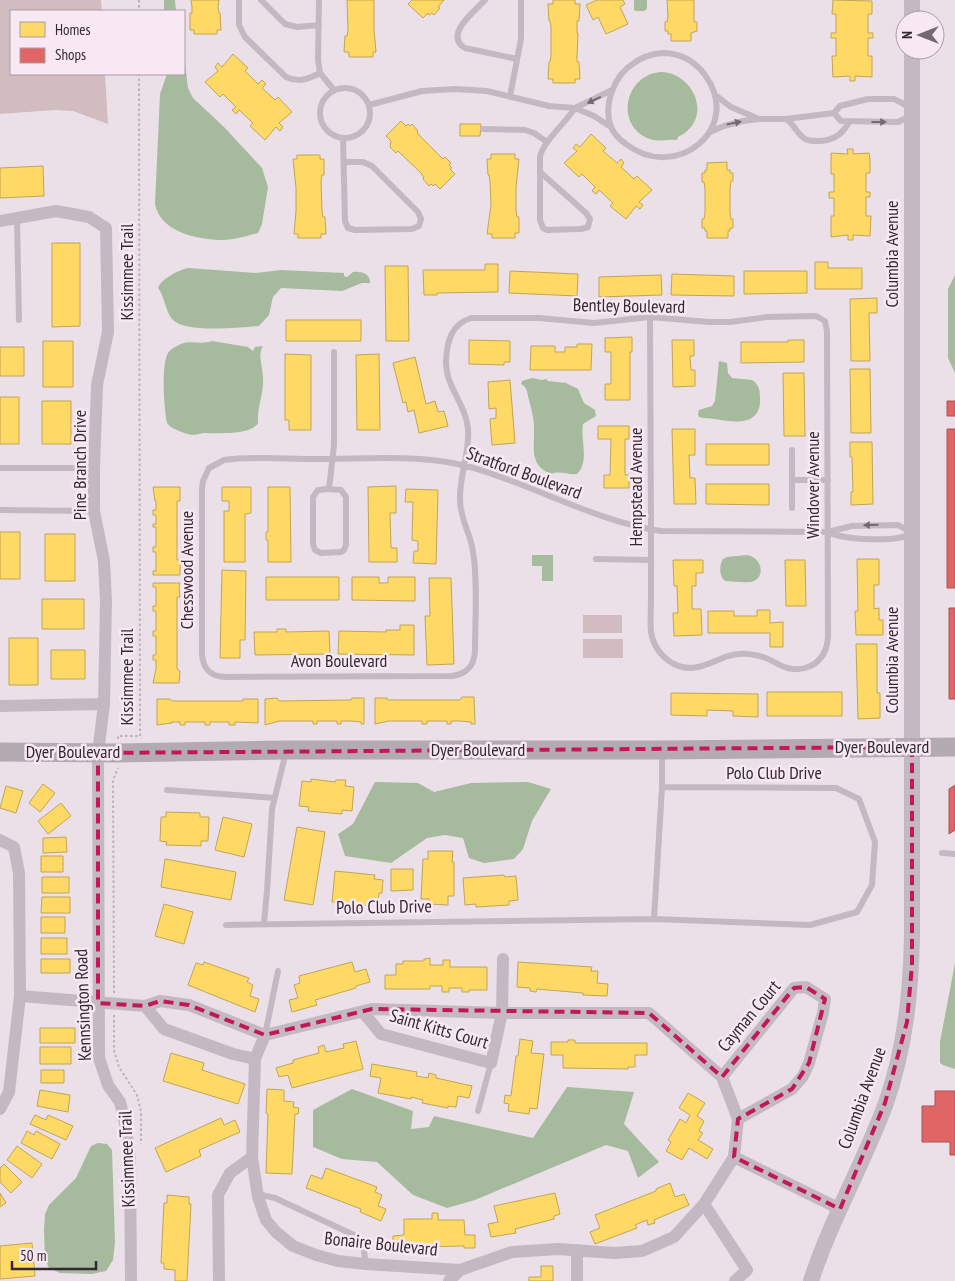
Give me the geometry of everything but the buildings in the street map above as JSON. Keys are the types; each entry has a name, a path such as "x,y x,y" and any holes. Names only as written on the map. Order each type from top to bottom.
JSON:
{"main road":[{"name":"Dyer Boulevard","path":"0,752 662,750 955,746"}],"street":[{"name":"Columbia Avenue","path":"812,1281 840,1209 886,1103 901,1052 906,1022 912,955 912,60"},
{"name":"Pine Branch Drive","path":"17,218 56,211 89,217 106,228 108,332 98,385 94,468 94,511 104,561 106,601 104,704 98,753"},
{"path":"0,220 17,218"},
{"path":"0,706 104,704"},
{"name":"Kennsington Road","path":"98,753 99,1058 108,1084 120,1102 126,1127 130,1159 131,1281"},
{"path":"0,840 14,847 19,873 20,996 9,1092 0,1109"},
{"name":"Saint Kitts Court","path":"363,1012 381,1034 491,1063 502,1012 503,959"},
{"name":"Cayman Court","path":"722,1077 794,988 806,987 825,999 809,1063 803,1076 792,1089 738,1119"},
{"path":"20,996 146,1006 160,1001 189,1005 265,1035"},
{"path":"146,1006 164,1029 233,1054 255,1059"},
{"name":"Bonaire Boulevard","path":"372,1009 502,1012 649,1012 722,1077 738,1119 734,1157 704,1204 674,1237 642,1251 614,1253 558,1249 512,1252 460,1270 338,1261 293,1246 276,1232 266,1220 260,1206 252,1157 255,1059 265,1035 372,1009"},
{"path":"219,1281 218,1195 230,1173 252,1157"},
{"path":"734,1157 840,1209"},
{"path":"704,1204 748,1270 735,1281"},
{"path":"577,1281 578,1250"},
{"path":"449,1281 460,1270"}],"lane":[{"path":"239,0 239,25 245,37 286,77 302,80 320,73"},
{"path":"261,0 285,24 297,27 319,25"},
{"path":"319,0 318,60 320,73 334,90"},
{"path":"485,0 459,28 457,35 459,43 465,48 517,59"},
{"path":"510,96 521,39 521,0"},
{"path":"611,127 610,106 612,90 622,73 634,62 650,55 668,53 682,56 698,66 709,81 715,94 716,114 710,132"},
{"path":"351,88 365,97 369,105 369,121 365,129 351,138 335,137 323,126 320,118 322,101 327,94 334,90 351,88"},
{"path":"369,105 432,89 478,90 549,106 575,108 611,127 620,139 636,151 664,158 679,155 694,148 710,132 724,126 760,119 786,119 834,113 840,106 856,101 894,99 904,104 912,112 898,122 841,121 834,113"},
{"path":"540,172 586,213 590,219 588,227 573,230 550,230 543,228 540,220 540,172 541,152 575,108 612,90"},
{"path":"715,94 731,107 760,119"},
{"path":"786,119 805,139 816,141 830,140 836,137 849,122"},
{"path":"483,129 525,130 534,132 547,142"},
{"path":"343,139 346,221 348,228 355,230 403,230 419,226 421,219 418,212 372,166 363,162 344,162"},
{"path":"17,218 19,320"},
{"name":"Bentley Boulevard","path":"463,465 468,446 468,427 462,407 448,378 446,360 448,346 460,322 471,318 539,318 594,322 650,317 714,322 767,317 816,316 825,321"},
{"name":"Hempstead Avenue","path":"650,317 651,633 661,654"},
{"name":"Windover Avenue","path":"661,654 675,664 686,668 699,668 731,656 750,654 765,657 785,668 797,669 816,663 827,649 828,480 827,331 825,321"},
{"path":"329,489 334,446 334,352"},
{"path":"792,450 792,508"},
{"name":"Stratford Boulevard","path":"209,468 216,463 232,459 418,459 463,465 497,476 602,517 651,529 683,532 828,532 852,526 898,525 912,533"},
{"name":"Avon Boulevard","path":"208,672 225,677 452,676 464,673 469,669 475,651 475,562 472,544 461,515 460,487 463,465"},
{"path":"0,468 94,468"},
{"name":"Chesswood Avenue","path":"208,672 202,661 202,489 203,481 209,468"},
{"path":"792,480 828,480"},
{"path":"329,489 341,490 346,497 346,545 341,552 320,553 315,550 313,544 313,497 318,490 329,489"},
{"path":"0,510 94,511"},
{"name":"Stratford Boulevard","path":"828,532 840,537 852,538 897,538 905,537 912,533"},
{"path":"596,559 651,560"},
{"path":"264,923 268,891 272,809 286,750"},
{"path":"654,919 662,787 662,750"},
{"name":"Polo Club Drive","path":"226,925 654,919 810,925 857,912 872,886 875,841 859,800 836,788 662,787"},
{"path":"167,790 274,798"},
{"path":"942,853 955,854"},
{"path":"265,1035 278,971"},
{"path":"478,1111 491,1063"},
{"path":"257,1194 275,1198 356,1236 363,1245 366,1264"}],"path":[{"name":"Kissimmee Trail","path":"139,75 140,736 118,736 118,768 114,780 114,1051 119,1067 137,1095 141,1112 141,1152"}],"highlighted area":[{"path":"912,747 912,965 907,1022 885,1103 840,1209 734,1157 738,1119 792,1089 809,1063 825,999 806,987 794,988 722,1077 649,1013 372,1009 265,1035 189,1005 160,1001 145,1006 98,1003 98,753"}],"shaded area":[{"path":"0,0 101,0 102,10 10,10 10,75 105,75 108,124 73,111 55,110 0,114"},
{"path":"164,0 175,0 176,10 164,10"},
{"path":"634,0 647,0 647,9 644,11 634,10"},
{"path":"185,64 188,88 193,98 224,127 262,168 268,187 262,224 258,233 240,238 213,240 192,236 172,228 158,214 155,204 160,94 167,75 185,75"},
{"path":"661,72 673,74 683,80 696,98 695,120 689,129 678,137 677,140 659,141 647,138 637,131 630,122 628,100 632,90 639,81 649,75"},
{"path":"188,268 256,273 281,270 344,273 344,276 347,277 353,272 359,272 369,277 370,283 362,283 342,291 281,288 273,297 269,315 259,326 200,328 188,327 172,319 158,288 166,278"},
{"path":"955,275 955,373 948,358 948,289"},
{"path":"212,341 248,347 253,351 255,347 263,346 260,357 263,383 258,423 254,427 241,432 192,435 175,429 167,423 164,367 170,350 181,344"},
{"path":"719,361 727,363 728,373 732,378 752,380 757,385 760,394 760,406 752,418 731,421 699,417 699,410 712,406 715,401"},
{"path":"532,378 566,383 578,389 584,403 595,410 596,416 583,424 584,457 581,469 577,474 557,472 551,474 539,466 536,460 534,454 533,416 527,391 521,384 522,381"},
{"path":"532,555 553,555 553,581 542,581 542,566 532,566"},
{"path":"747,555 752,556 759,563 761,571 758,578 748,582 725,581 720,571 723,559"},
{"path":"583,615 622,615 622,633 583,633"},
{"path":"583,639 623,639 623,658 583,658"},
{"path":"375,782 418,783 434,792 471,783 528,782 551,789 532,821 523,849 514,859 484,863 469,858 463,838 445,835 427,838 391,863 345,856 338,834 353,824"},
{"path":"955,963 955,1069 940,1063 940,1042"},
{"path":"567,1087 634,1092 624,1124 659,1162 638,1178 628,1151 606,1145 475,1200 447,1208 413,1195 377,1162 342,1159 313,1147 313,1110 352,1089 413,1111 411,1129 429,1127 434,1116 533,1138"},
{"path":"98,1143 107,1144 112,1150 115,1242 113,1260 106,1271 92,1274 60,1273 49,1268 45,1259 45,1214 49,1205 76,1178 91,1146"}]}
